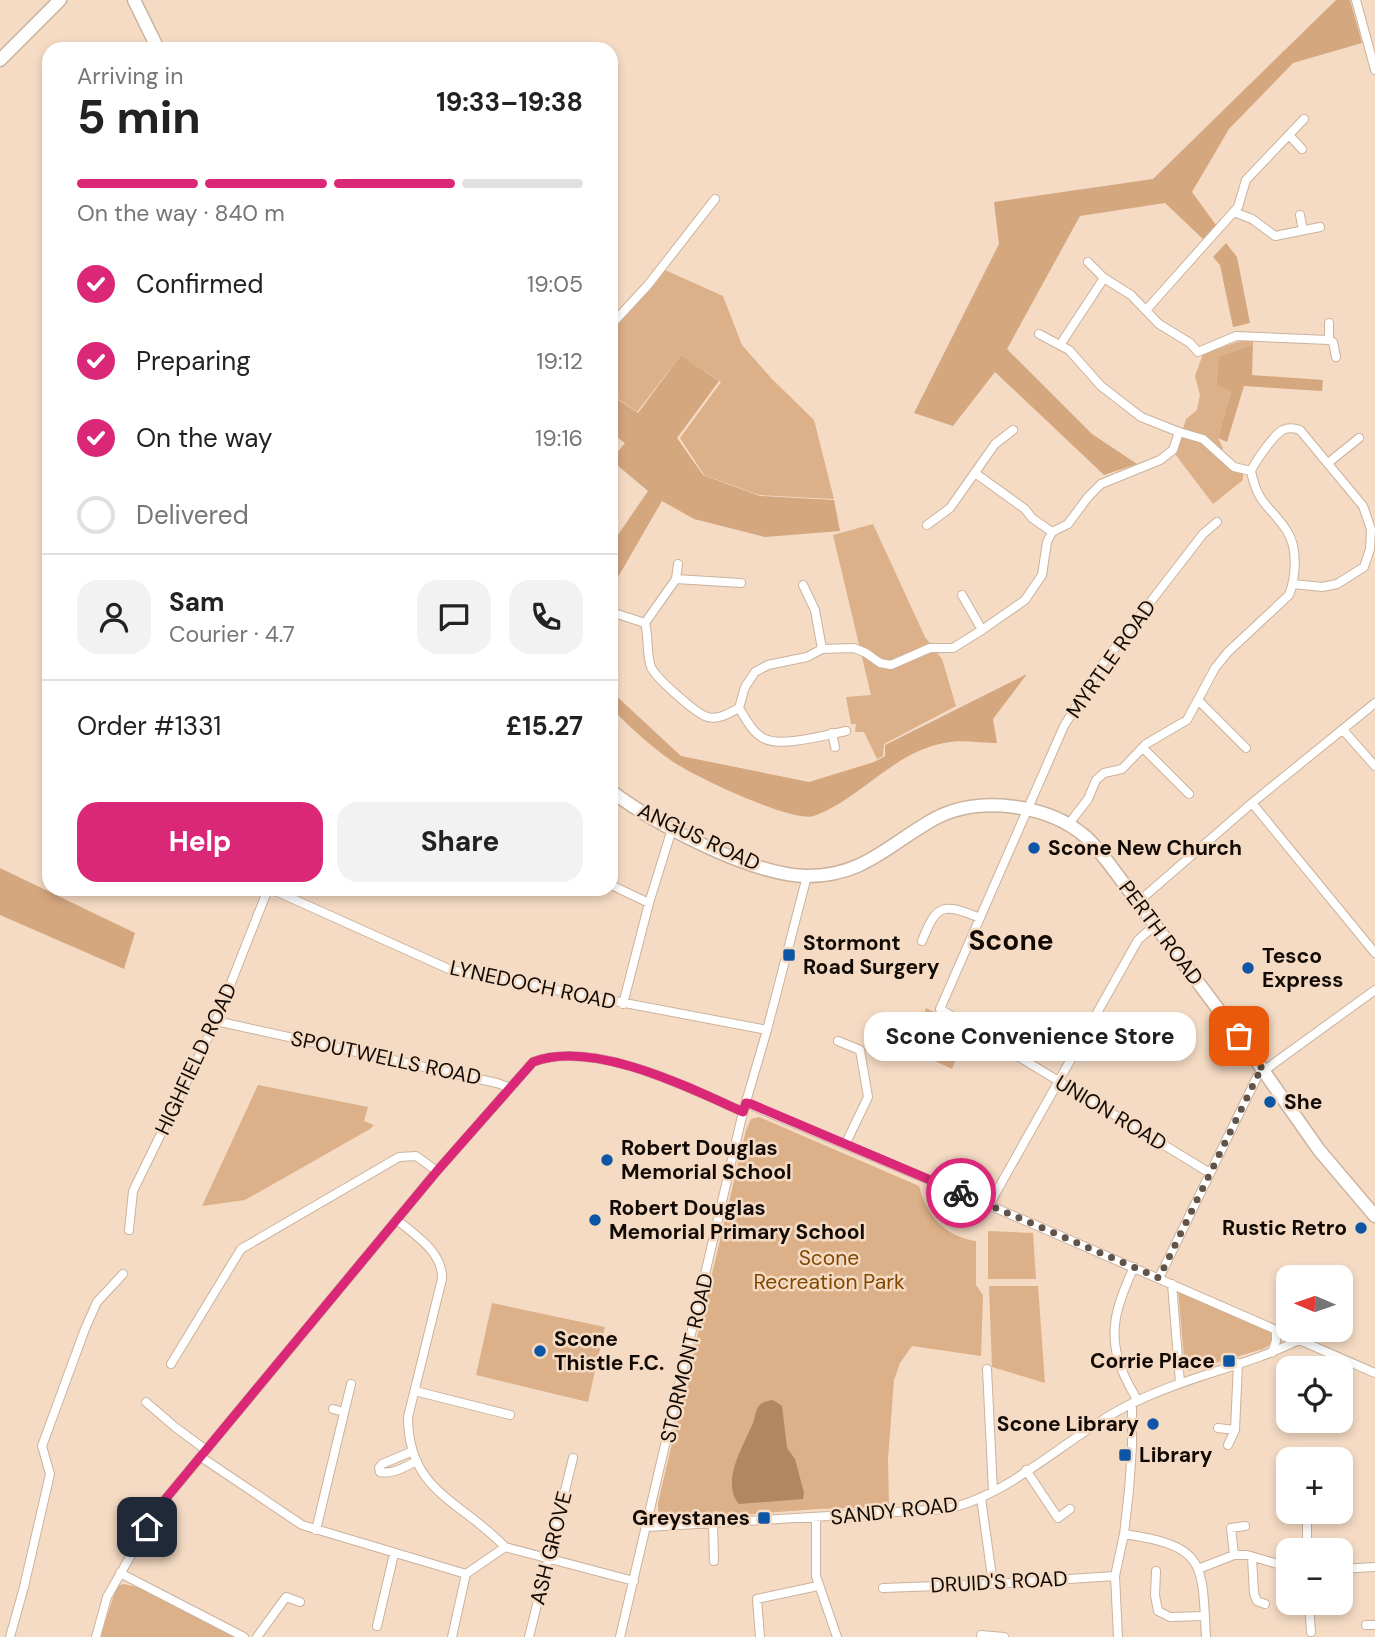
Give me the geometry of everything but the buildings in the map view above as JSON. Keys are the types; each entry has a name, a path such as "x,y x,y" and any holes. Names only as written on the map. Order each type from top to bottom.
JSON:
{"main road":[{"path":"0,60 60,0"},
{"path":"134,0 155,42"},
{"name":"ANGUS ROAD","path":"618,796 672,829 742,862 763,869 807,876 837,872 868,862 932,820 956,810 985,806 1027,810"},
{"name":"PERTH ROAD","path":"1027,810 1042,813 1068,825 1093,844 1264,1071 1319,1150 1375,1216"}],"street":[{"path":"1356,1 1375,70"},
{"path":"1147,309 1238,207 1246,180 1304,119"},
{"path":"1289,135 1302,149"},
{"path":"618,317 648,285 715,199"},
{"path":"1234,212 1252,219 1275,236 1320,226"},
{"path":"1300,215 1303,230"},
{"path":"1088,262 1104,278 1131,295 1159,324 1190,343 1198,352 1236,336 1329,340 1333,342 1336,357"},
{"path":"1060,345 1104,278"},
{"path":"1329,323 1329,340"},
{"path":"1039,334 1060,345 1079,360 1101,386 1141,416 1203,439 1234,467 1251,471"},
{"path":"1068,825 1088,799 1096,780 1104,773 1122,769 1143,748 1187,720 1215,668 1228,652 1289,595 1293,583 1294,550 1288,532 1262,504 1251,471 1277,434 1285,428 1300,430 1363,506 1371,529 1370,549 1364,567 1337,584 1322,587 1293,583"},
{"path":"927,525 950,508 995,444 1013,430"},
{"path":"678,564 676,579 645,623 651,667 659,678 708,718 727,715 739,708 745,687 755,672 768,665 807,657 822,649 854,648 880,663 891,664 902,662 930,648 953,648 982,630 1025,600 1042,575 1047,542 1052,532 1068,524 1087,497 1101,484 1160,460 1173,450 1179,432"},
{"path":"1328,463 1359,438"},
{"path":"975,473 1052,532"},
{"name":"MYRTLE ROAD","path":"940,1009 1064,726 1101,666 1203,534 1217,522"},
{"path":"676,579 741,583"},
{"path":"803,585 815,610 822,649"},
{"path":"962,595 982,630"},
{"path":"618,614 645,623"},
{"path":"1199,701 1246,748"},
{"path":"1138,902 1252,803 1375,703"},
{"path":"739,708 753,730 765,740 777,743 846,731"},
{"path":"1343,730 1375,766"},
{"path":"832,733 835,747"},
{"path":"1143,748 1189,794"},
{"path":"1252,803 1375,953"},
{"path":"623,1004 649,903 672,829"},
{"name":"STORMONT ROAD","path":"620,1637 745,1108 807,876"},
{"path":"618,888 649,903"},
{"name":"HIGHFIELD ROAD","path":"129,1230 134,1191 216,1021 267,896"},
{"name":"LYNEDOCH ROAD","path":"286,896 451,970 767,1030"},
{"path":"922,941 933,916 943,910 960,910 980,918"},
{"path":"989,1205 1138,940 1155,925"},
{"path":"1159,1278 1258,1075 1375,990"},
{"name":"UNION ROAD","path":"940,1009 1210,1173"},
{"name":"SPOUTWELLS ROAD","path":"216,1021 508,1087 533,1062 549,1056 569,1055 663,1076 845,1144 1276,1330"},
{"path":"838,1041 860,1050 868,1097 845,1144"},
{"path":"96,1637 107,1597 158,1508 508,1087"},
{"path":"171,1364 241,1249 399,1157 416,1156 437,1171"},
{"path":"397,1220 428,1247 442,1269 442,1279 408,1416 413,1451 429,1481 446,1500 492,1533 505,1547 634,1581"},
{"path":"1118,1637 1115,1576 1124,1534 1134,1402 1121,1369 1114,1336 1118,1303 1134,1267"},
{"path":"10,1637 50,1474 42,1446 97,1302 123,1274"},
{"path":"1172,1284 1180,1383"},
{"path":"1272,1353 1276,1341"},
{"name":"SANDY ROAD","path":"647,1527 816,1518 962,1506 982,1498 1134,1402 1180,1383 1272,1353 1295,1342"},
{"name":"SPOUTWELLS ROAD","path":"1304,1342 1375,1373"},
{"path":"1228,1445 1235,1430 1238,1363"},
{"path":"987,1369 993,1491"},
{"path":"316,1530 351,1384"},
{"path":"415,1391 510,1415"},
{"path":"146,1402 204,1454 295,1521 316,1530 466,1574"},
{"path":"333,1409 344,1412"},
{"path":"1218,1428 1235,1430"},
{"path":"413,1451 382,1464 380,1472 396,1471 417,1461"},
{"name":"ASH GROVE","path":"529,1637 573,1458"},
{"path":"1026,1471 1058,1518 1070,1509"},
{"path":"982,1498 993,1584"},
{"path":"816,1518 816,1576 838,1637"},
{"path":"713,1524 714,1561"},
{"path":"1234,1555 1231,1528 1245,1526"},
{"path":"1124,1534 1178,1546 1191,1556 1203,1587 1206,1637"},
{"path":"452,1637 466,1574 505,1547"},
{"path":"377,1626 394,1554"},
{"path":"1198,1569 1234,1555 1276,1564"},
{"path":"1252,1557 1254,1594 1257,1601 1265,1604"},
{"path":"1353,1568 1375,1567"},
{"path":"1156,1571 1155,1595 1158,1611 1170,1617 1205,1616"},
{"path":"120,1573 244,1637"},
{"name":"DRUID'S ROAD","path":"883,1588 1115,1576"},
{"path":"760,1637 757,1599 818,1586"},
{"path":"257,1637 286,1597 300,1602"},
{"path":"1310,1615 1311,1632"},
{"path":"981,1635 1004,1637"}],"green space":[{"path":"665,270 723,296 742,345 814,420 834,499 759,495 704,475 680,438 721,382 681,355 637,412 618,399 618,324"},
{"path":"1253,339 1253,345 1219,356 1216,384 1231,391 1218,438 1223,448 1219,459 1227,467 1243,473 1243,480 1213,504 1175,454 1186,419 1197,410 1200,395 1195,376 1203,354"},
{"path":"873,524 925,637 942,659 956,706 884,744 883,756 877,759 864,732 855,732 856,724 851,724 846,697 871,695 833,535"},
{"path":"926,1008 968,1028 952,1069 910,1049"},
{"path":"258,1085 368,1107 364,1121 374,1125 245,1200 202,1206"},
{"name":"Scone Recreation Park","path":"759,1117 919,1186 932,1216 946,1230 976,1241 976,1285 983,1295 981,1356 912,1346 900,1363 894,1380 888,1459 889,1507 817,1509 678,1520 662,1517 658,1503 746,1130 751,1119"},
{"path":"988,1231 1033,1233 1036,1279 988,1279"},
{"path":"989,1286 1038,1286 1045,1383 992,1367"},
{"path":"1178,1289 1269,1329 1272,1336 1270,1345 1188,1371 1185,1369"},
{"name":"Scone Thistle F.C.","path":"492,1303 605,1327 588,1402 476,1375"},
{"path":"124,1584 141,1588 235,1637 100,1637 117,1586"}],"shaded area":[{"path":"1336,0 1350,0 1362,43 1293,63 1229,129 1192,192 1216,225 1203,239 1165,203 1080,216 1007,349 1092,434 1137,464 1104,475 995,372 953,426 914,413 999,244 994,202 1153,179"},
{"path":"1226,243 1237,257 1250,323 1233,327 1220,265 1213,257"},
{"path":"1253,345 1252,375 1323,380 1322,391 1244,386 1227,442 1218,438 1231,391 1216,385 1219,356"},
{"path":"681,355 719,381 677,438 703,475 760,496 834,500 840,531 765,537 694,519 662,501 618,577 618,535 648,491 618,466 618,452 625,443 618,438 618,400 638,413"},
{"path":"1027,674 993,719 997,743 957,741 925,748 814,816 787,813 768,807 691,772 654,747 624,721 618,715 618,698 681,756 809,782 874,762 885,756 885,745"},
{"path":"0,868 42,888 42,896 58,896 135,933 124,969 0,915"},
{"path":"773,1400 782,1406 787,1448 795,1459 804,1493 803,1499 739,1504 732,1485 736,1464 758,1407"}],"way so far":[{"path":"961,1193 1159,1278 1258,1075 1264,1071 1239,1036"}],"place":[{"name":"Scone New Church","path":"1034,848"},
{"name":"Stormont Road Surgery","path":"789,955"},
{"name":"Tesco Express","path":"1248,968"},
{"name":"Scone Convenience Store","path":"1239,1036"},
{"name":"She","path":"1270,1102"},
{"name":"Robert Douglas Memorial School","path":"607,1160"},
{"name":"Robert Douglas Memorial Primary School","path":"595,1220"},
{"name":"Rustic Retro","path":"1361,1228"},
{"name":"Scone Thistle F.C.","path":"540,1351"},
{"name":"Corrie Place","path":"1229,1361"},
{"name":"Scone Library","path":"1153,1424"},
{"name":"Library","path":"1125,1455"},
{"name":"Greystanes","path":"764,1518"}],"district":[{"name":"Scone","path":"1011,940"}],"route":[{"path":"147,1527 158,1508 437,1171 533,1062 549,1056 569,1055 663,1076 743,1112 746,1103 751,1104 961,1193"}]}
